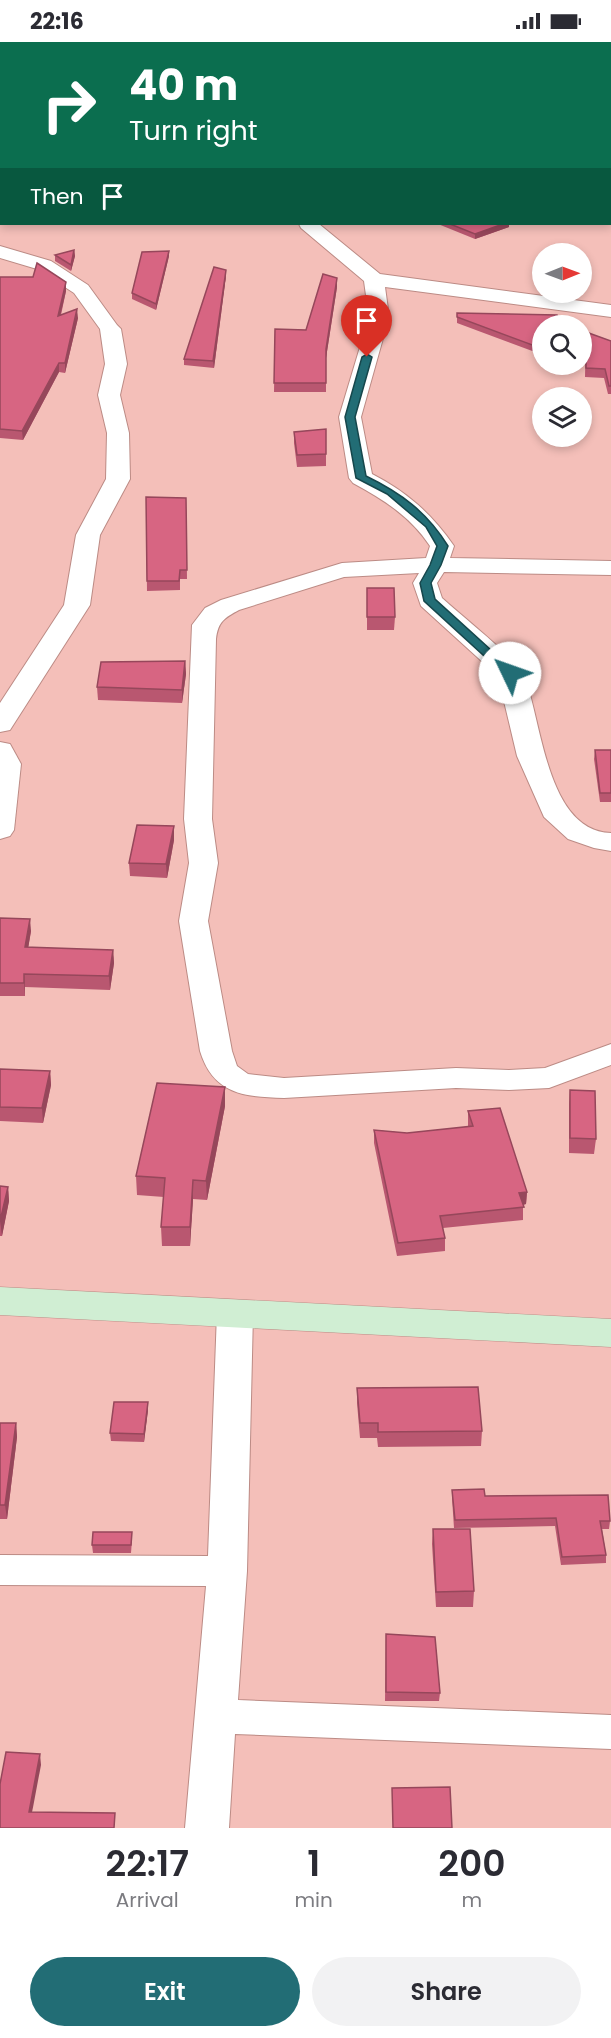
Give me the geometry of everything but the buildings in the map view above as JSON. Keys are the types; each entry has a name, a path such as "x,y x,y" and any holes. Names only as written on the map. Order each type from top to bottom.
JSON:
{"street":[{"path":"309,225 374,279 611,311"},
{"path":"0,252 44,265 81,289 110,329 116,364 109,395 118,433 118,479 88,535 77,605 0,724"},
{"path":"0,275 44,265"},
{"path":"374,279 379,317 350,417 361,478 390,492 430,525 442,546 436,565 425,583 430,601 510,673 531,756 554,811 578,833 604,842 611,842"},
{"path":"611,568 436,565 342,570 239,601 214,613 205,625 198,819 203,845 204,868 195,905 193,927 209,999 216,1051 223,1070 237,1082 284,1088 456,1078 509,1080 549,1078 611,1054"},
{"path":"0,750 7,764 0,830"},
{"path":"0,1301 611,1333"},
{"path":"207,1828 227,1571 235,1313"},
{"path":"0,1570 227,1571"},
{"path":"217,1716 611,1732"}],"route":[{"path":"367,357 350,417 361,478 390,492 430,525 442,546 436,565 425,583 430,601 510,673"}]}
